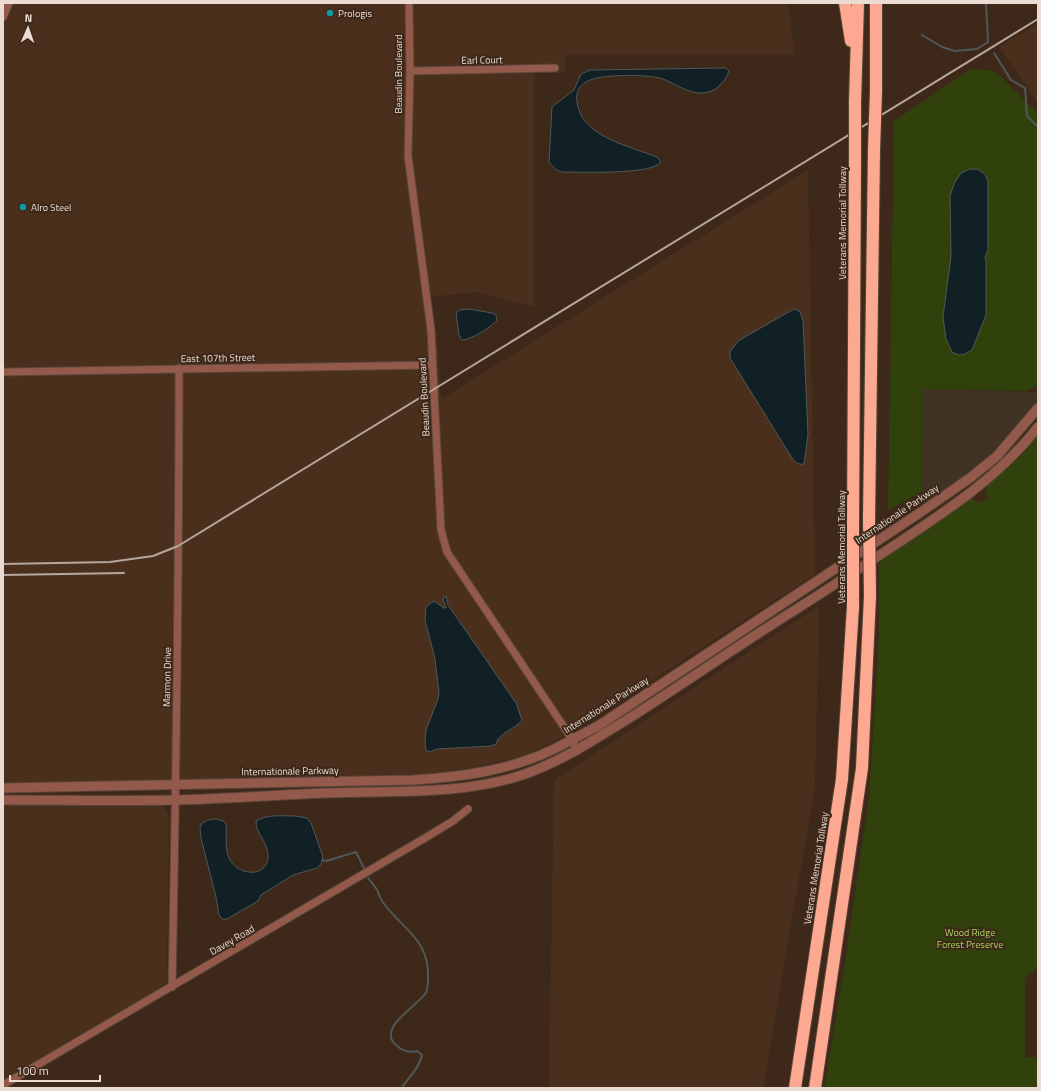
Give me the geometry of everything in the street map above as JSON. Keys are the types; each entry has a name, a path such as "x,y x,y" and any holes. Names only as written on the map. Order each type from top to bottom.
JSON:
{"highway":[{"path":"845,3 855,67"},
{"name":"Veterans Memorial Tollway","path":"795,1088 842,779 853,607 855,67 858,3"},
{"path":"815,1088 862,768 870,596 869,519 876,3"}],"street":[{"path":"3,17 9,3"},
{"name":"Beaudin Boulevard","path":"409,3 408,20 410,71 408,156 431,330 440,530 447,552 572,739 577,751"},
{"name":"Earl Court","path":"410,71 555,68"},
{"name":"East 107th Street","path":"3,372 432,365"},
{"name":"Marmon Drive","path":"172,987 176,800 180,368"},
{"name":"Internationale Parkway","path":"3,788 450,778 486,772 551,751 602,723 970,478 997,456 1038,408"},
{"path":"3,800 176,800 324,793 422,792 477,786 524,774 551,764 577,751 674,690 963,499 1015,454 1038,427"},
{"name":"Davey Road","path":"3,1085 425,838 453,821 468,809"}],"shaded area":[{"path":"13,3 788,3 795,54 566,54 565,73 534,73 534,307 476,292 430,297 437,336 441,399 808,170 815,574 579,728 527,755 467,769 410,775 3,783 3,26"},
{"path":"1038,23 1038,103 999,47"},
{"path":"726,68 729,71 722,83 712,91 703,93 692,92 660,78 648,76 614,76 598,78 584,83 577,93 577,101 579,110 584,120 591,128 612,140 657,157 661,162 655,166 645,169 631,171 562,172 552,166 549,162 552,107 574,90 581,74 590,70"},
{"path":"970,169 977,169 985,174 988,181 988,250 985,257 986,315 972,350 965,354 959,355 952,352 946,339 943,317 951,256 950,196 954,184 961,173"},
{"path":"469,309 492,313 496,315 497,320 481,333 462,340 459,335 456,313 460,310"},
{"path":"795,309 800,312 803,320 808,435 804,464 797,463 792,458 730,358 730,352 738,341"},
{"path":"924,389 1038,392 1038,401 1003,444 961,480 927,503 922,491"},
{"path":"446,596 448,605 516,703 522,720 500,737 496,744 491,746 437,749 429,752 426,750 426,730 439,693 435,659 425,620 426,607 434,601 446,608 443,600"},
{"path":"819,606 815,786 763,1088 549,1088 554,780"},
{"path":"3,802 158,804 163,807 169,817 167,978 165,983 162,987 3,1079"},
{"path":"270,816 295,816 307,818 311,823 323,857 321,864 317,868 293,875 261,895 258,901 227,919 222,919 219,915 201,838 200,828 202,823 208,820 216,819 223,821 226,824 226,847 230,860 239,869 257,872 266,865 268,853 265,843 256,826 256,821"}],"green space":[{"path":"971,69 996,71 1038,114 1038,385 1026,391 924,389 922,491 888,511 894,121"},
{"name":"Wood Ridge Forest Preserve","path":"1038,435 1038,968 1025,979 1025,1057 1038,1057 1038,1088 824,1088 844,969 869,797 879,637 879,565 885,556 969,499 973,499 979,503 989,498 985,493 988,485 1024,451"}],"waterway":[{"path":"922,35 942,47 955,51 977,49 988,42 986,3"},
{"path":"994,53 1011,80 1025,88 1027,116 1038,127"},
{"path":"322,860 326,861 356,852 364,868"},
{"path":"368,878 376,888 382,901 420,944 425,954 427,966 428,983 425,994 400,1018 394,1025 391,1032 392,1039 399,1048 409,1052 417,1051 422,1055 419,1064 402,1088"}],"railway":[{"path":"3,564 110,562 153,556 178,546 1038,19"},
{"path":"3,575 124,573"}],"place":[{"name":"Prologis","path":"330,13"},
{"name":"Alro Steel","path":"23,207"}]}
